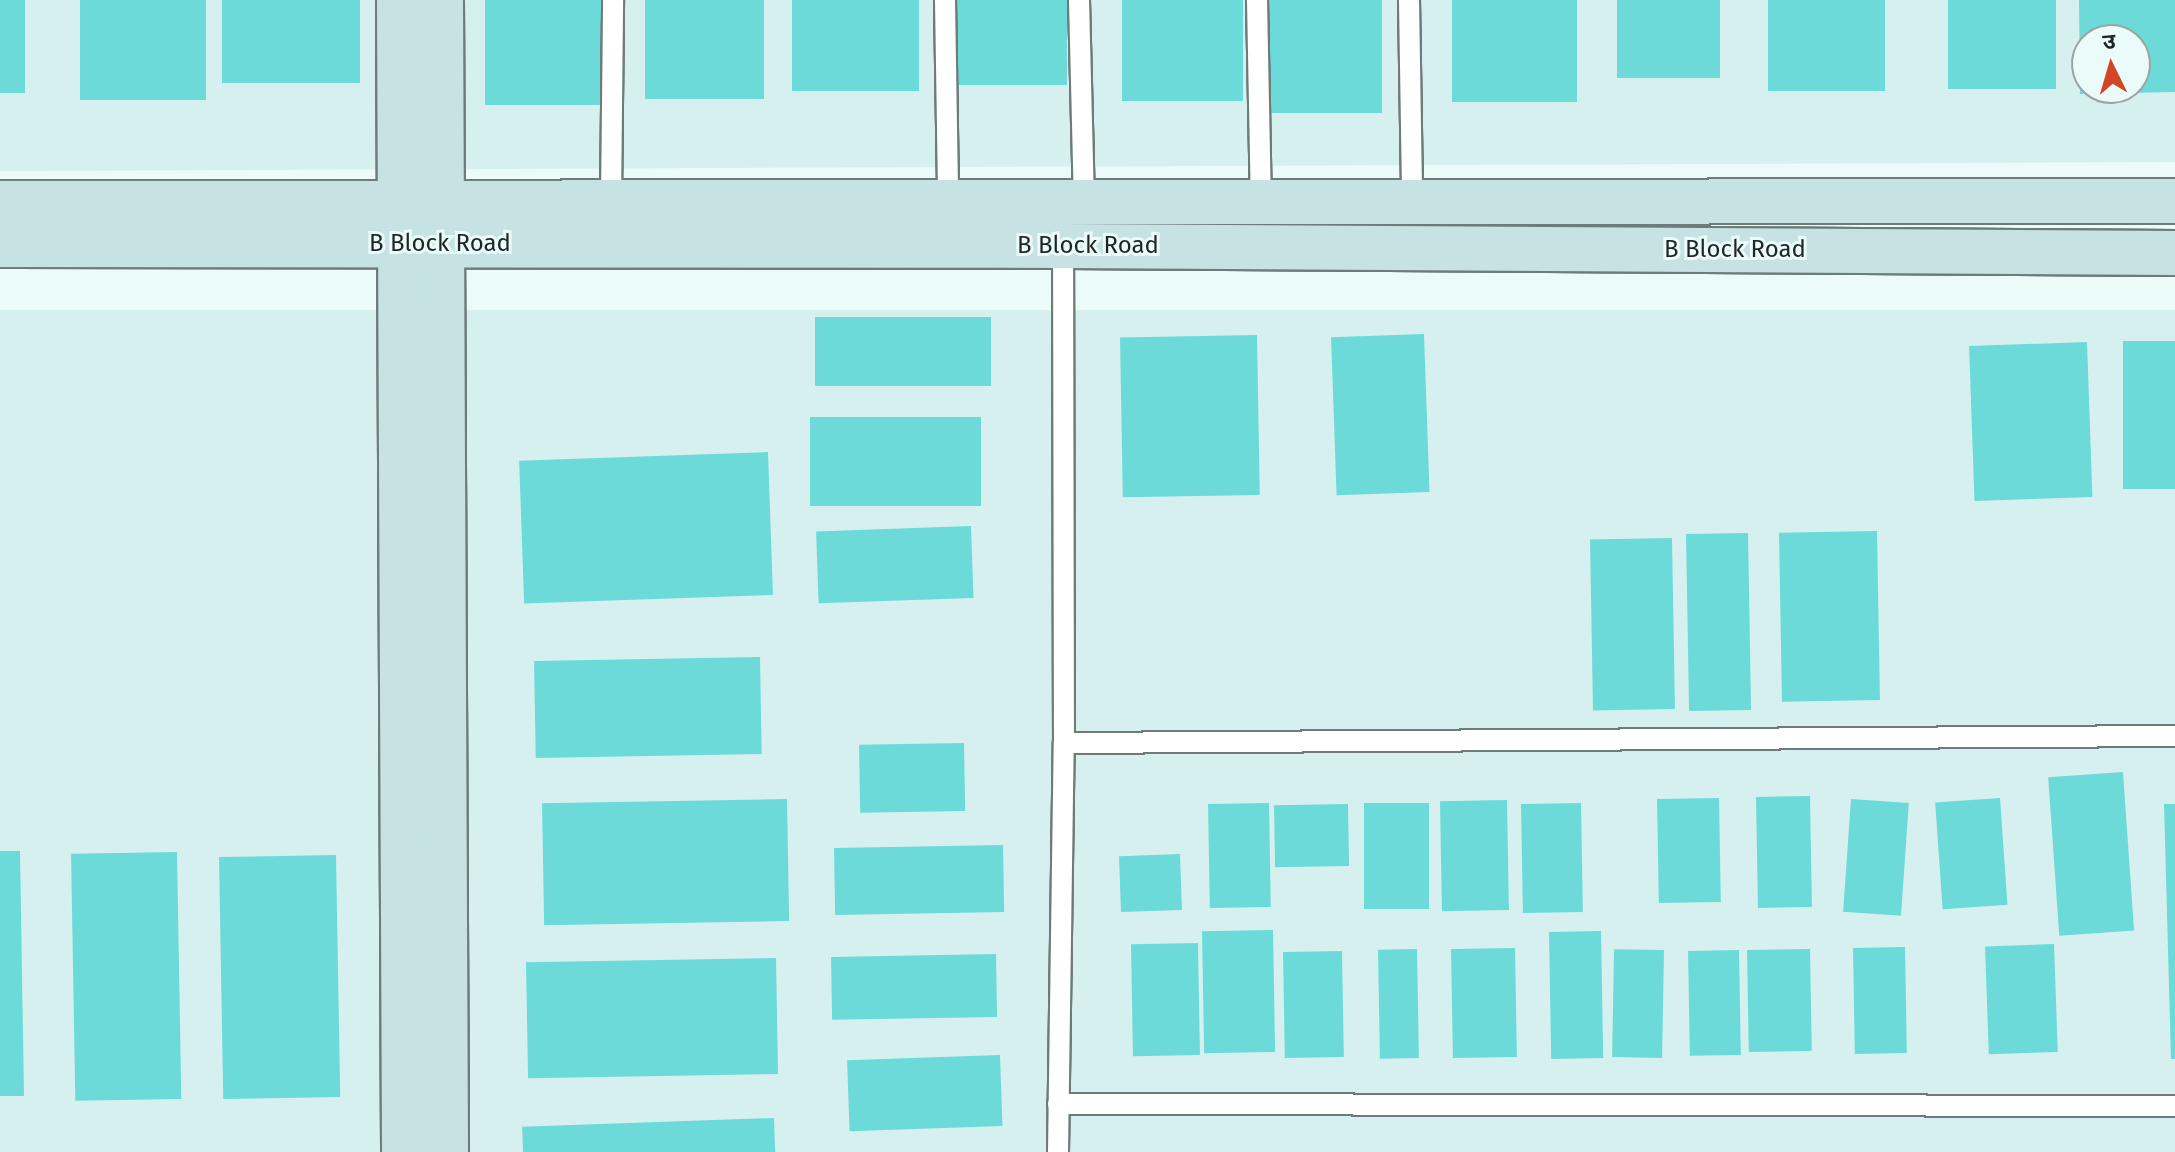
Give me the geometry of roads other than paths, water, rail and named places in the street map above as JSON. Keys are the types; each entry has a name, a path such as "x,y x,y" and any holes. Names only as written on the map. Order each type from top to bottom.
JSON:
{"street":[{"path":"399,0 420,202 404,1152"},
{"path":"420,202 441,0"},
{"name":"B Block Road","path":"0,203 2175,201"},
{"path":"420,244 446,1152"},
{"name":"B Block Road","path":"0,245 1063,246 2175,253"}],"lane":[{"path":"611,201 613,0"},
{"path":"945,0 948,202"},
{"path":"1058,1152 1064,743 1063,246 1074,202 1079,0"},
{"path":"1257,0 1261,201"},
{"path":"1409,0 1412,201"},
{"path":"1064,743 2175,736"},
{"path":"1058,1104 2175,1106"}]}
